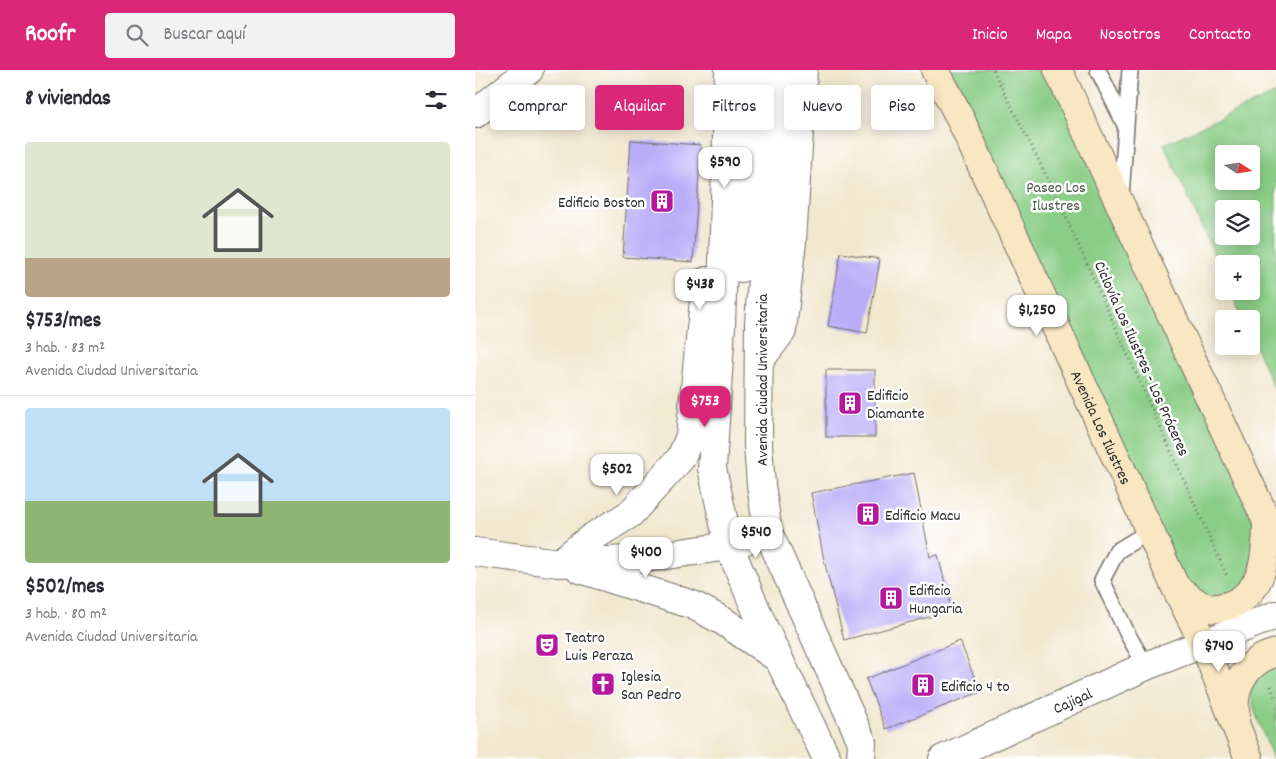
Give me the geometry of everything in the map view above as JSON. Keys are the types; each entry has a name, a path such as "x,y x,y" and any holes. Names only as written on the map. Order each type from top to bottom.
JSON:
{"main road":[{"name":"Avenida Los Ilustres","path":"935,70 958,114 1175,586 1204,644 1244,747"},
{"path":"1058,70 1273,529 1257,581 1248,594 1238,603 1219,609 1205,608 1175,586"},
{"path":"1244,747 1234,707 1236,688 1248,669 1276,653"}],"street":[{"path":"475,114 529,70"},
{"name":"Avenida Ciudad Universitaria","path":"729,70 721,327 712,468 729,546 778,658 827,759"},
{"name":"Avenida Ciudad Universitaria","path":"559,563 591,538 630,514 681,458 690,436 729,70"},
{"name":"Avenida Ciudad Universitaria","path":"729,546 725,449 737,312 754,70"},
{"name":"Avenida Ciudad Universitaria","path":"777,70 759,324 758,445 767,532 862,742 861,759"},
{"path":"760,360 783,331 792,241 803,70"},
{"path":"475,552 559,563 632,560 729,546 767,532"},
{"path":"559,563 693,605 778,658"},
{"name":"Cajigal","path":"943,759 1146,666 1276,615"}],"lane":[{"path":"1098,70 1125,127"},
{"path":"1121,204 1130,70"},
{"path":"1146,666 1128,635 1102,580 1117,551 1150,531"}],"path":[{"name":"Ciclovía Los Ilustres - Los Próceres","path":"993,70 1059,202 1238,603"}],"green space":[{"name":"Paseo Los Ilustres","path":"935,70 1058,70 1267,519 1248,594 1194,601"},
{"path":"1276,93 1276,392 1259,355 1260,310 1239,310 1234,300 1260,300 1260,255 1215,256 1164,144"},
{"path":"1276,652 1276,759 1273,759 1255,712 1246,676"}],"building":[{"name":"Edificio Boston","path":"631,140 701,145 693,262 623,257"},
{"path":"841,253 880,259 867,333 828,326"},
{"name":"Edificio Diamante","path":"826,370 875,370 875,437 826,437"},
{"path":"914,473 930,557 938,555 952,611 844,640 824,560 811,493"},
{"name":"Edificio 4 to","path":"960,641 980,692 886,729 866,679"}],"place":[{"name":"Edificio Boston","path":"662,201"},
{"name":"Edificio Diamante","path":"850,403"},
{"name":"Edificio Macu","path":"868,514"},
{"name":"Edificio Hungaria","path":"891,598"},
{"name":"Teatro Luis Peraza","path":"547,645"},
{"name":"Iglesia San Pedro","path":"603,684"},
{"name":"Edificio 4 to","path":"923,685"}]}
